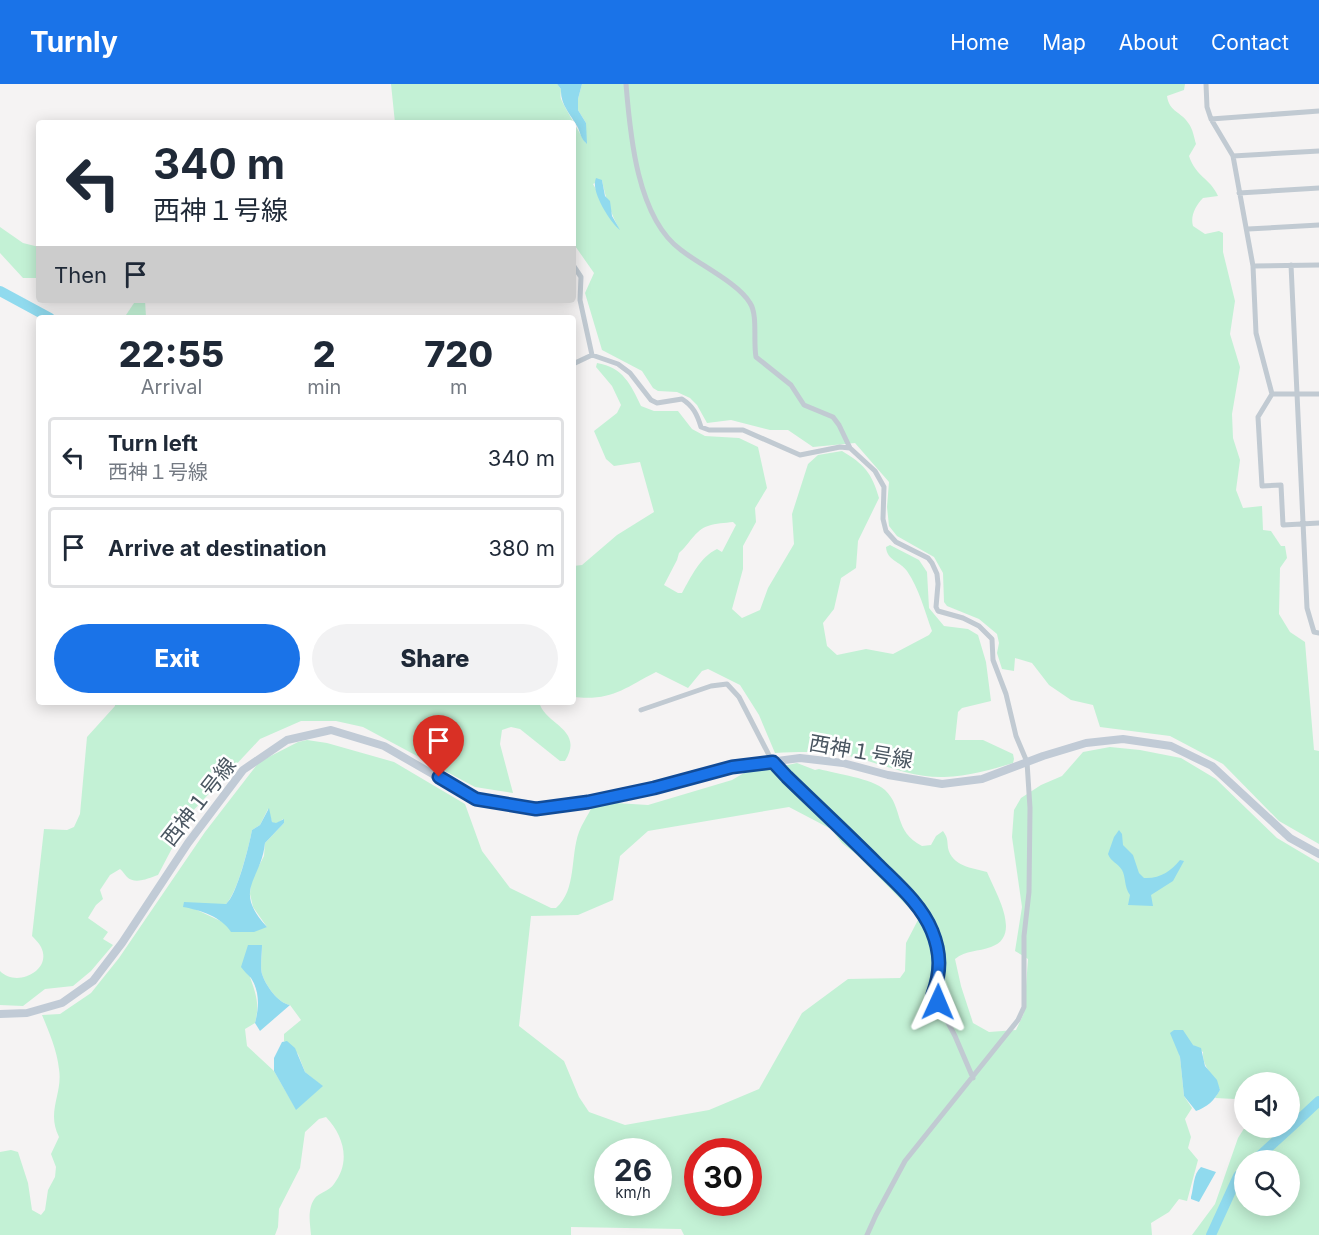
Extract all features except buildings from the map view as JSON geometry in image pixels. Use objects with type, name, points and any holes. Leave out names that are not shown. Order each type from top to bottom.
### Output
[{"type":"street","points":[[626,84],[641,183],[658,224],[677,248],[722,277],[751,304],[754,313],[756,357],[791,385],[804,405],[833,417],[839,424],[850,448],[861,456],[883,484],[883,519],[886,531],[892,539],[928,558],[932,563],[937,574],[936,607],[938,611],[963,618],[979,626],[992,639],[993,660],[1006,694],[1016,736],[1027,762],[1030,808],[1028,910],[1024,936],[1024,1007],[1018,1020],[905,1161],[867,1235]]},
{"type":"street","points":[[1206,84],[1207,107],[1211,119],[1233,156],[1253,266],[1256,333],[1272,394],[1258,417],[1262,486],[1281,485],[1283,525],[1319,523]]},
{"type":"street","points":[[1211,119],[1319,111]]},
{"type":"street","points":[[1233,156],[1319,151]]},
{"type":"street","points":[[1239,193],[1319,188]]},
{"type":"street","points":[[1248,230],[1319,225]]},
{"type":"street","points":[[1291,265],[1307,608],[1314,632],[1319,633]]},
{"type":"street","points":[[1253,266],[1319,265]]},
{"type":"street","points":[[576,270],[581,277],[580,300],[592,355]]},
{"type":"street","points":[[576,363],[592,355],[618,364],[630,373],[651,400],[657,403],[682,399],[690,404],[701,427],[710,430],[743,430],[801,455],[840,447],[850,448]]},
{"type":"street","points":[[1272,394],[1319,394]]},
{"type":"street","points":[[641,710],[727,684],[740,697],[773,762],[898,884],[924,915],[932,931],[940,963],[933,994],[955,1036],[973,1078]]},
{"type":"street","name":"西神１号線","points":[[0,1014],[27,1014],[62,1003],[93,981],[122,943],[188,843],[243,770],[287,740],[331,730],[384,746],[476,799],[536,809],[588,802],[654,788],[732,767],[800,758],[843,763],[888,775],[942,784],[982,779],[1086,743],[1123,739],[1172,746],[1212,766],[1290,838],[1319,854]]},
{"type":"green space","points":[[391,84],[557,84],[561,89],[563,102],[573,120],[395,120]]},
{"type":"green space","points":[[582,84],[1185,84],[1184,90],[1167,96],[1168,101],[1190,126],[1196,144],[1189,156],[1195,169],[1211,185],[1218,196],[1203,198],[1200,201],[1192,222],[1193,226],[1205,234],[1219,231],[1223,233],[1223,252],[1235,301],[1230,334],[1240,367],[1232,414],[1233,438],[1240,460],[1236,490],[1243,508],[1262,506],[1263,530],[1271,531],[1281,546],[1285,546],[1287,558],[1280,568],[1279,614],[1290,632],[1305,642],[1314,750],[1319,751],[1319,844],[1279,821],[1223,764],[1170,736],[1100,727],[1093,705],[1071,700],[1049,685],[1032,663],[1015,658],[1014,671],[1002,669],[997,653],[999,643],[997,634],[979,619],[947,606],[944,602],[943,573],[934,557],[897,536],[889,526],[887,507],[889,482],[855,443],[813,447],[788,430],[770,430],[731,420],[707,423],[697,405],[690,398],[677,392],[658,391],[653,388],[642,371],[602,350],[585,293],[594,273],[576,247],[576,125],[586,143],[586,123],[578,110]],"holes":[[[602,180],[619,229],[593,184]]]},
{"type":"green space","points":[[0,227],[23,243],[36,246],[36,278],[23,278],[0,253]]},
{"type":"green space","points":[[134,303],[145,303],[146,315],[126,315]]},
{"type":"green space","points":[[597,363],[620,373],[630,384],[641,406],[654,411],[678,411],[692,429],[705,436],[739,438],[758,447],[767,488],[755,508],[756,522],[743,546],[743,569],[732,609],[742,618],[760,610],[768,588],[794,544],[792,514],[808,464],[818,455],[842,451],[862,465],[870,476],[879,498],[858,541],[856,568],[841,578],[834,609],[823,623],[827,646],[837,655],[866,649],[893,654],[929,635],[932,631],[915,585],[904,568],[891,558],[886,547],[890,545],[919,560],[927,572],[929,608],[944,626],[968,629],[978,635],[986,662],[991,701],[962,708],[958,712],[955,740],[983,740],[1013,754],[1013,763],[971,774],[931,777],[845,755],[819,752],[775,753],[759,715],[740,685],[708,669],[702,671],[688,688],[656,672],[608,695],[576,697],[576,566],[582,565],[617,535],[654,512],[640,462],[614,466],[606,459],[594,431],[617,413],[621,405],[612,386],[596,367]],"holes":[[[733,522],[736,525],[722,552],[717,549],[706,557],[696,568],[682,593],[664,585],[679,553],[700,530],[708,526]]]},
{"type":"green space","points":[[540,705],[548,716],[567,734],[570,750],[565,761],[560,761],[520,729],[511,727],[502,730],[500,744],[513,793],[475,787],[363,727],[336,721],[301,721],[260,739],[190,814],[158,875],[134,880],[127,877],[120,869],[110,875],[100,890],[103,899],[88,918],[108,932],[103,939],[113,945],[91,971],[73,986],[45,989],[23,1006],[0,1005],[0,971],[7,976],[23,977],[38,970],[42,963],[41,947],[32,936],[44,829],[67,830],[74,827],[80,814],[87,737],[115,706]]},
{"type":"green space","points":[[307,740],[327,743],[394,762],[465,804],[482,851],[510,888],[551,908],[556,908],[563,901],[567,892],[576,841],[592,807],[616,803],[648,805],[732,780],[756,766],[783,766],[797,763],[815,770],[819,769],[871,782],[885,790],[891,797],[903,826],[913,840],[922,846],[931,845],[936,836],[943,831],[947,837],[950,854],[954,859],[963,865],[987,872],[1004,913],[1005,933],[1000,941],[991,947],[955,959],[973,1023],[989,1032],[1016,1030],[1024,1013],[1028,959],[1015,951],[1022,907],[1012,837],[1014,810],[1021,798],[1041,785],[1062,776],[1083,752],[1110,747],[1181,758],[1216,779],[1277,838],[1319,863],[1319,1235],[1192,1235],[1215,1204],[1238,1138],[1300,1138],[1300,1072],[1234,1072],[1234,1099],[1215,1098],[1220,1090],[1218,1085],[1205,1063],[1203,1052],[1193,1045],[1177,1046],[1184,1096],[1192,1108],[1185,1119],[1191,1137],[1188,1148],[1198,1160],[1187,1201],[1179,1199],[1169,1212],[1151,1223],[1152,1235],[684,1235],[681,1229],[571,1227],[571,1235],[311,1235],[312,1202],[334,1184],[344,1158],[341,1141],[326,1117],[319,1119],[305,1132],[300,1168],[279,1209],[275,1235],[0,1235],[0,1152],[11,1150],[18,1152],[28,1183],[32,1210],[41,1215],[45,1210],[48,1190],[55,1177],[56,1167],[51,1154],[59,1137],[55,1128],[54,1111],[60,1078],[55,1048],[42,1015],[60,1014],[91,993],[119,958],[205,832],[259,762],[298,742]],"holes":[[[789,807],[831,829],[842,843],[856,854],[919,918],[906,943],[905,971],[900,978],[848,979],[802,1013],[759,1089],[709,1110],[625,1125],[589,1112],[579,1097],[564,1061],[519,1026],[531,916],[578,915],[613,900],[620,856],[648,831]],[[268,809],[272,822],[276,824],[283,819],[284,823],[265,843],[264,856],[251,881],[250,894],[253,907],[267,927],[227,924],[197,910],[226,904],[230,899],[242,869],[252,830],[260,825]],[[262,945],[261,971],[266,984],[277,997],[290,1005],[301,1020],[284,1034],[284,1041],[298,1054],[305,1072],[322,1086],[296,1109],[274,1071],[247,1046],[245,1029],[255,1023],[257,1011],[257,1000],[250,977]]]},
{"type":"water","points":[[557,84],[582,84],[578,110],[586,123],[587,144],[583,140],[576,120],[573,120],[566,109],[561,89]]},
{"type":"water","points":[[596,178],[602,180],[605,196],[610,201],[612,216],[620,230],[606,213],[598,198]]},
{"type":"water","points":[[269,808],[272,822],[276,823],[284,819],[284,823],[265,843],[250,894],[251,903],[267,927],[254,932],[231,932],[216,918],[183,907],[184,902],[226,904],[238,881],[252,830],[260,825]]},
{"type":"water","points":[[1119,830],[1122,834],[1123,845],[1133,855],[1139,873],[1144,878],[1160,876],[1173,868],[1180,860],[1184,861],[1173,881],[1151,895],[1153,906],[1128,905],[1130,895],[1123,873],[1108,854]]},
{"type":"water","points":[[248,945],[262,945],[261,967],[264,979],[269,989],[277,997],[290,1005],[260,1031],[255,1023],[258,1006],[256,989],[251,978],[241,967]]},
{"type":"water","points":[[1174,1030],[1183,1030],[1193,1045],[1201,1048],[1205,1066],[1217,1080],[1220,1090],[1210,1103],[1196,1111],[1184,1096],[1180,1057],[1170,1033]]},
{"type":"water","points":[[287,1041],[295,1048],[305,1072],[323,1086],[296,1110],[274,1071],[274,1058],[282,1042]]},
{"type":"water","points":[[1201,1167],[1216,1172],[1199,1202],[1191,1197],[1195,1177]]},
{"type":"waterway","points":[[0,291],[44,315]]},
{"type":"waterway","points":[[1300,1119],[1319,1101]]},
{"type":"waterway","points":[[1266,1150],[1279,1138]]},
{"type":"waterway","points":[[1211,1235],[1234,1185]]},
{"type":"route","points":[[439,777],[476,799],[536,809],[588,802],[654,788],[732,767],[773,762],[898,884],[924,915],[932,931],[940,963],[933,994],[938,1002]]}]
